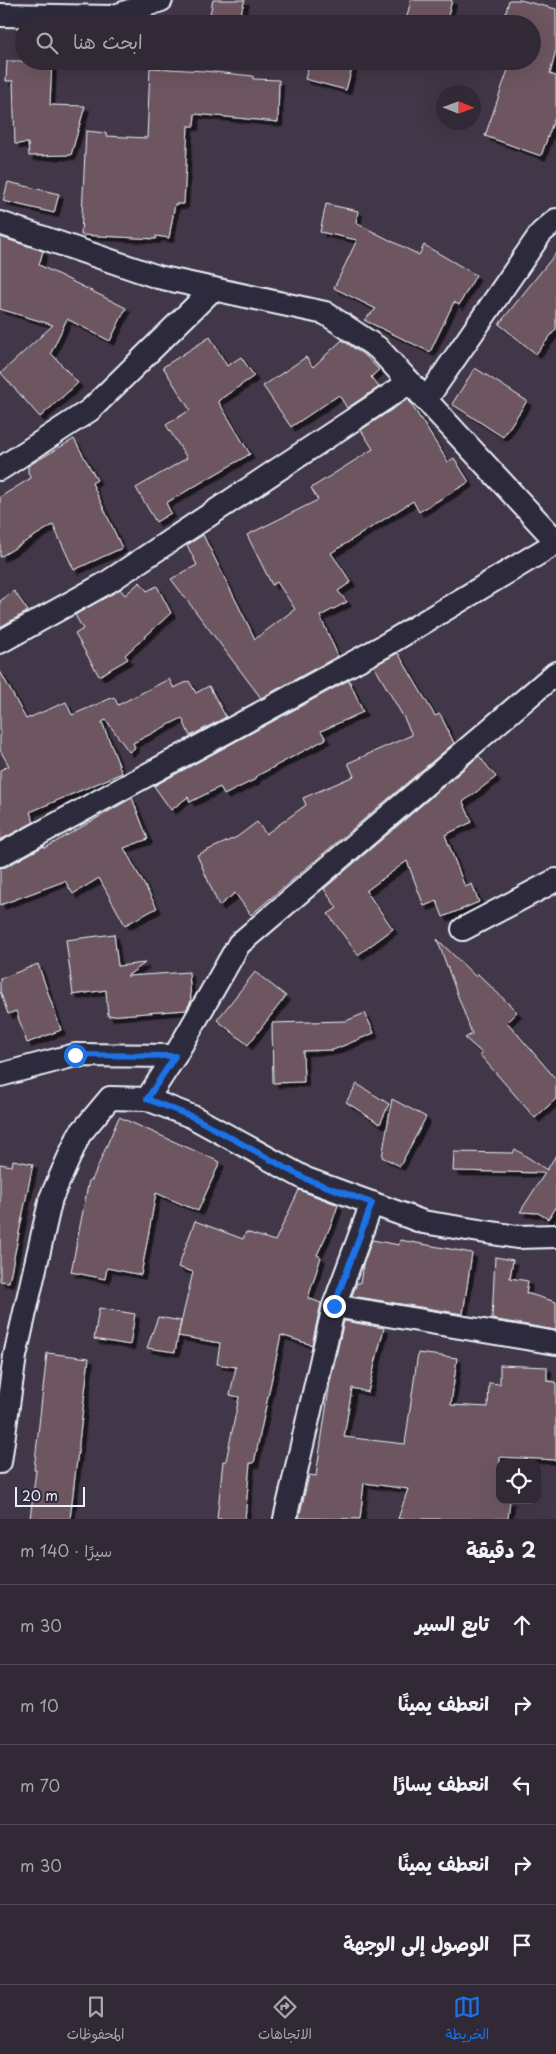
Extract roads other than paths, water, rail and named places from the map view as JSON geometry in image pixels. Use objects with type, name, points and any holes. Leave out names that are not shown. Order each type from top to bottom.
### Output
[{"type":"street","points":[[120,15],[161,0]]},
{"type":"street","points":[[0,15],[15,15]]},
{"type":"street","points":[[426,400],[541,233],[556,220]]},
{"type":"street","points":[[0,223],[158,276],[325,313],[378,348],[556,542],[384,646],[0,855]]},
{"type":"street","points":[[0,469],[90,410],[213,289]]},
{"type":"street","points":[[0,642],[108,582],[410,382]]},
{"type":"street","points":[[147,1099],[175,1056],[239,944],[556,674]]},
{"type":"street","points":[[463,930],[556,880]]},
{"type":"street","points":[[0,1075],[75,1055],[175,1056]]},
{"type":"street","points":[[0,1462],[15,1356],[51,1198],[79,1135],[110,1098],[147,1099],[193,1117],[306,1179],[423,1222],[517,1237],[556,1236]]},
{"type":"street","points":[[285,1519],[334,1306],[372,1203]]},
{"type":"street","points":[[334,1306],[556,1343]]}]
